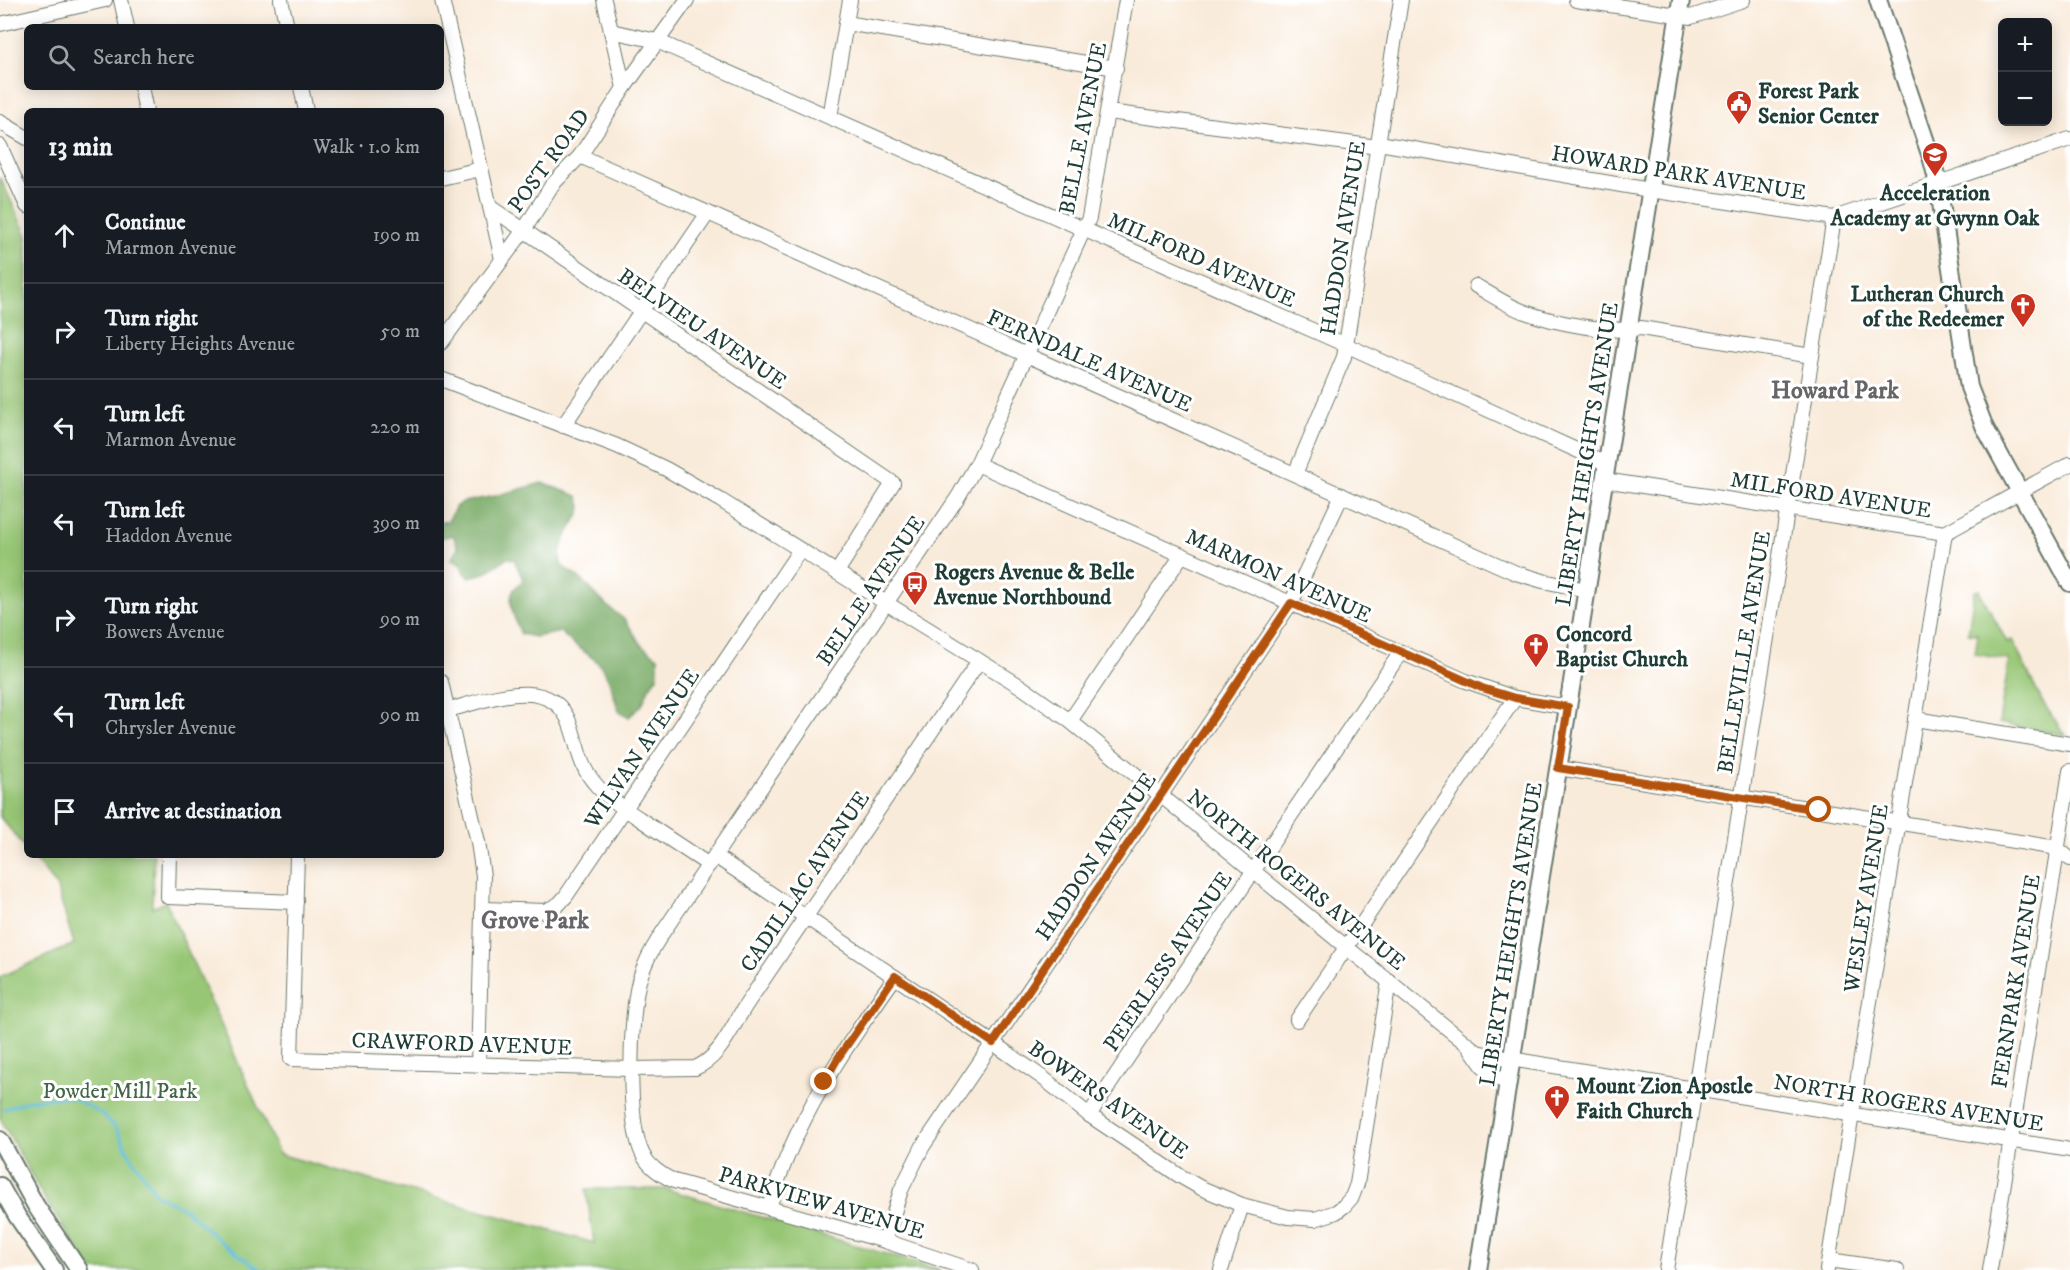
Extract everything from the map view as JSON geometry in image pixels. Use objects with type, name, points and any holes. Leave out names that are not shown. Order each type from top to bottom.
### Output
[{"type":"main road","points":[[1878,0],[1938,183],[1970,387],[1985,428],[2070,583]]},
{"type":"main road","name":"LIBERTY HEIGHTS AVENUE","points":[[1478,1270],[1680,8]]},
{"type":"main road","points":[[0,1140],[40,1213],[79,1270]]},
{"type":"main road","points":[[0,1186],[17,1216],[54,1270]]},
{"type":"street","points":[[0,24],[105,0]]},
{"type":"street","points":[[121,0],[126,24]]},
{"type":"street","points":[[280,0],[286,24]]},
{"type":"street","points":[[442,0],[502,259]]},
{"type":"street","points":[[604,0],[624,88]]},
{"type":"street","name":"POST ROAD","points":[[444,339],[524,230],[552,185],[580,156],[624,88],[687,0]]},
{"type":"street","points":[[830,117],[850,0]]},
{"type":"street","name":"BELLE AVENUE","points":[[660,1174],[650,1165],[638,1143],[635,1129],[632,1069],[635,1003],[644,967],[661,935],[958,497],[977,464],[1092,208],[1126,0]]},
{"type":"street","name":"HADDON AVENUE","points":[[1295,474],[1344,357],[1401,0]]},
{"type":"street","points":[[1576,0],[1680,8],[1695,16],[1743,0]]},
{"type":"street","points":[[846,23],[1116,68]]},
{"type":"street","name":"MILFORD AVENUE","points":[[611,31],[657,41],[1346,345],[1606,472],[1788,509],[1946,533],[2070,464]]},
{"type":"street","points":[[142,90],[145,108]]},
{"type":"street","points":[[302,90],[305,108]]},
{"type":"street","name":"HOWARD PARK AVENUE","points":[[1108,112],[1378,145],[1834,218],[2070,139]]},
{"type":"street","points":[[0,122],[24,136]]},
{"type":"street","points":[[0,146],[24,199]]},
{"type":"street","name":"FERNDALE AVENUE","points":[[580,156],[1516,573],[1587,590]]},
{"type":"street","points":[[444,177],[481,169]]},
{"type":"street","name":"BELVIEU AVENUE","points":[[490,207],[892,483],[837,572]]},
{"type":"street","points":[[563,426],[708,213]]},
{"type":"street","name":"BELLEVILLE AVENUE","points":[[1666,1270],[1834,218]]},
{"type":"street","points":[[1476,286],[1512,306],[1537,316],[1615,331],[1641,328],[1812,356]]},
{"type":"street","name":"NORTH ROGERS AVENUE","points":[[444,380],[617,447],[666,469],[979,661],[1070,721],[1470,1047],[1488,1055],[2070,1150]]},
{"type":"street","name":"MARMON AVENUE","points":[[977,464],[1482,688],[1515,698],[1568,707]]},
{"type":"street","name":"HADDON AVENUE","points":[[885,1241],[901,1190],[915,1162],[1291,603],[1341,495]]},
{"type":"street","name":"WESLEY AVENUE","points":[[1828,1265],[1946,533]]},
{"type":"street","name":"WILVAN AVENUE","points":[[483,909],[538,912],[559,904],[800,550]]},
{"type":"street","points":[[1070,721],[1182,555]]},
{"type":"street","name":"PEERLESS AVENUE","points":[[1089,1115],[1401,652]]},
{"type":"street","name":"CADILLAC AVENUE","points":[[632,1069],[695,1068],[718,1052],[738,1017],[979,661]]},
{"type":"street","name":"BOWERS AVENUE","points":[[448,710],[519,693],[544,696],[566,715],[581,762],[607,796],[805,917],[895,976],[1043,1078],[1089,1115],[1180,1176],[1222,1198],[1242,1205],[1288,1218],[1315,1220],[1336,1212],[1352,1197],[1357,1184],[1389,981]]},
{"type":"street","points":[[444,694],[481,859],[483,909],[478,1065]]},
{"type":"street","points":[[1297,1020],[1515,698]]},
{"type":"street","points":[[1915,719],[2070,744]]},
{"type":"street","points":[[1558,768],[2058,848],[2070,859]]},
{"type":"street","name":"FERNPARK AVENUE","points":[[1990,1270],[2070,771]]},
{"type":"street","points":[[169,858],[168,897],[296,903],[297,858]]},
{"type":"street","name":"CRAWFORD AVENUE","points":[[296,903],[291,1059],[632,1069]]},
{"type":"street","points":[[769,1208],[788,1150],[824,1082],[895,976]]},
{"type":"street","points":[[1470,1047],[1483,1066],[1508,1085]]},
{"type":"street","name":"PARKVIEW AVENUE","points":[[660,1174],[674,1181],[885,1241],[972,1270]]},
{"type":"street","points":[[1221,1270],[1242,1205]]},
{"type":"street","points":[[1828,1265],[1897,1270]]},
{"type":"green space","points":[[0,177],[24,229],[24,846],[0,817]]},
{"type":"green space","points":[[542,483],[578,496],[581,506],[580,513],[565,538],[560,553],[561,565],[583,581],[606,605],[625,620],[642,646],[658,657],[658,675],[649,688],[642,705],[629,717],[619,711],[602,668],[561,632],[535,637],[521,634],[515,619],[511,596],[523,580],[514,559],[507,558],[485,573],[469,577],[464,573],[460,563],[451,560],[458,548],[453,535],[444,537],[444,522],[448,521],[456,506],[463,502]]},
{"type":"green space","points":[[1979,590],[2007,642],[2012,640],[2043,703],[2065,735],[1999,723],[2009,660],[1975,654],[1978,634],[1968,633],[1974,592]]},
{"type":"green space","name":"Powder Mill Park","points":[[34,858],[154,858],[152,908],[166,902],[279,1154],[594,1243],[586,1189],[666,1189],[940,1270],[92,1270],[47,1203],[0,1119],[0,977],[74,944],[56,885]]},
{"type":"waterway","points":[[4,1109],[30,1100],[65,1097],[73,1098],[102,1114],[117,1129],[128,1152],[156,1194],[185,1209],[221,1242],[261,1270]]},
{"type":"place","name":"Forest Park Senior Center","points":[[1739,126]]},
{"type":"place","name":"Acceleration Academy at Gwynn Oak","points":[[1935,178]]},
{"type":"place","name":"Lutheran Church of the Redeemer","points":[[2023,329]]},
{"type":"place","name":"Rogers Avenue & Belle Avenue Northbound","points":[[915,607]]},
{"type":"place","name":"Concord Baptist Church","points":[[1536,669]]},
{"type":"place","name":"Mount Zion Apostle Faith Church","points":[[1557,1121]]},
{"type":"district","name":"Howard Park","points":[[1835,390]]},
{"type":"district","name":"Grove Park","points":[[535,920]]},
{"type":"route","points":[[824,1082],[895,976],[993,1043],[1291,603],[1482,688],[1515,698],[1568,707],[1558,768],[1819,810]]}]
